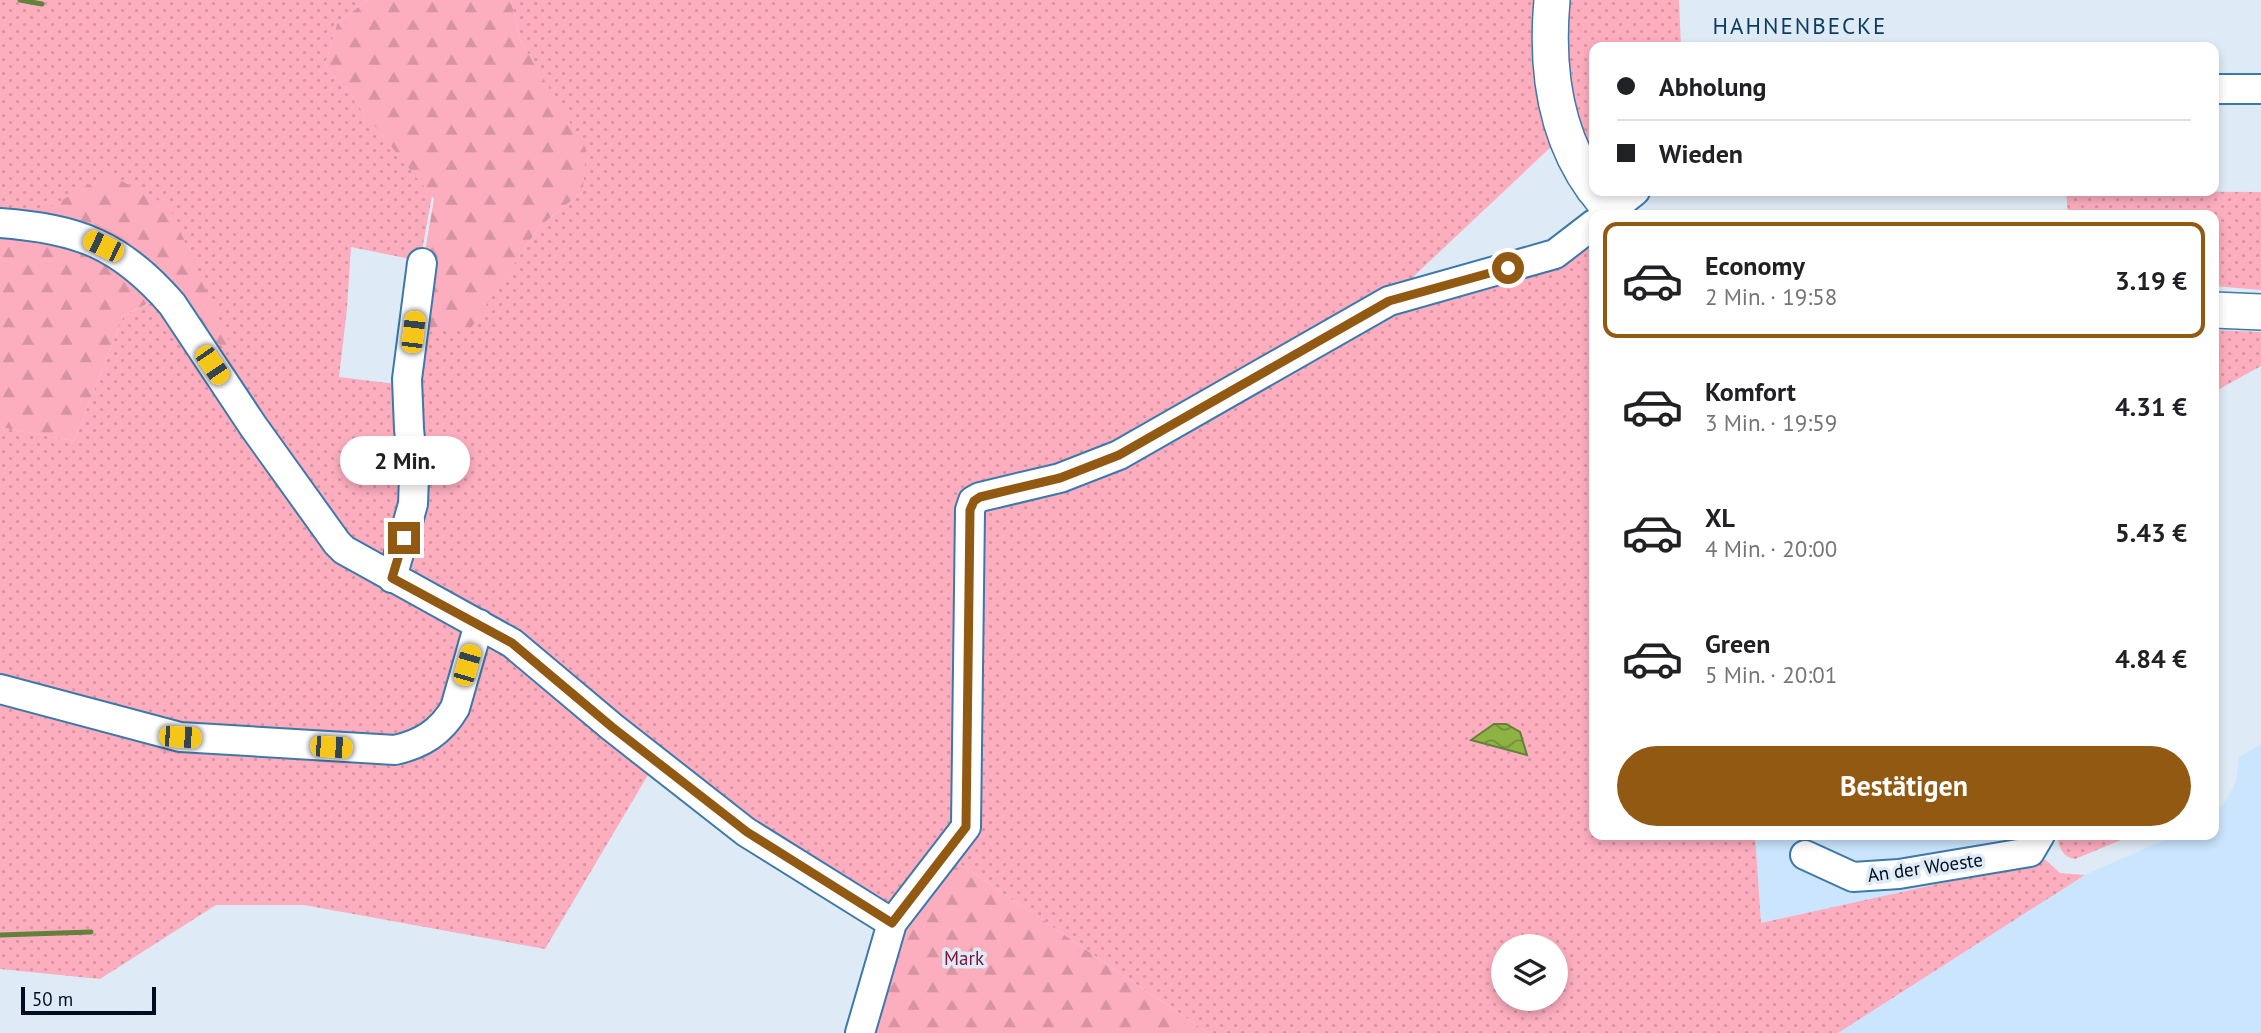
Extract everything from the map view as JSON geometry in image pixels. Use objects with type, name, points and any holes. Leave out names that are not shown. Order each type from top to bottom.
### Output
[{"type":"main road","points":[[1552,0],[1553,89],[1561,122],[1589,182]]},
{"type":"main road","points":[[2219,310],[2261,312]]},
{"type":"street","points":[[2219,89],[2261,89]]},
{"type":"street","points":[[860,1033],[892,923],[966,827],[967,600],[970,510],[974,501],[980,497],[1060,478],[1119,455],[1389,301],[1555,254],[1589,222]]},
{"type":"street","points":[[0,223],[37,226],[88,239],[117,253],[156,286],[172,304],[253,426],[337,543],[392,578],[512,643],[612,727],[747,832],[892,923]]},
{"type":"street","points":[[392,578],[413,503],[414,477],[407,379],[422,263]]},
{"type":"street","points":[[0,689],[180,737],[395,750],[424,740],[448,721],[455,708],[479,624]]},
{"type":"street","name":"An der Woeste","points":[[1805,855],[1853,877],[1899,874],[2030,852],[2037,840]]},
{"type":"shaded area","points":[[2261,744],[2261,1033],[1838,1033],[2085,875],[2165,840],[2219,840],[2219,809],[2236,782],[2239,757]]},
{"type":"shaded area","points":[[1755,840],[2039,840],[2046,860],[1761,923]]},
{"type":"green space","points":[[0,0],[367,0],[337,24],[325,65],[432,196],[420,261],[351,247],[339,377],[404,385],[404,504],[390,572],[345,547],[182,322],[233,352],[20,224],[0,221]]},
{"type":"green space","points":[[367,0],[511,0],[520,40],[586,149],[583,191],[539,227],[471,328],[437,327],[418,340],[423,263],[434,199],[325,65],[337,24]]},
{"type":"green space","points":[[511,0],[1540,0],[1554,144],[1414,276],[1421,289],[1057,474],[978,486],[962,826],[891,920],[411,578],[417,516],[418,340],[437,327],[471,327],[539,227],[583,191],[585,149],[520,40]]},
{"type":"green space","points":[[1567,0],[1679,0],[1681,42],[1589,42],[1589,152],[1567,91]]},
{"type":"green space","points":[[108,174],[169,206],[234,353],[149,303],[124,315],[74,441],[0,427],[0,227],[11,229]]},
{"type":"green space","points":[[2219,192],[2261,192],[2261,290],[2219,286],[2219,210],[2068,210],[2066,196],[2219,196]]},
{"type":"green space","points":[[1589,232],[1589,840],[1755,840],[1761,923],[2046,860],[2060,873],[2085,875],[1838,1033],[1208,1033],[950,857],[975,506],[1062,483],[1391,307]]},
{"type":"green space","points":[[150,303],[167,314],[339,550],[474,628],[436,727],[395,748],[181,735],[0,687],[0,427],[74,441],[124,315]]},
{"type":"green space","points":[[2219,330],[2261,332],[2261,366],[2219,389]]},
{"type":"green space","points":[[478,632],[652,768],[545,949],[304,905],[216,905],[100,979],[0,969],[0,692],[181,739],[421,747]]},
{"type":"green space","points":[[2058,840],[2121,840],[2075,859],[2070,858]]},
{"type":"green space","name":"Mark","points":[[950,857],[1208,1033],[863,1033],[894,924]]},
{"type":"water","points":[[1494,724],[1506,724],[1520,732],[1527,755],[1471,740]]},
{"type":"waterway","points":[[20,0],[42,4]]},
{"type":"waterway","points":[[0,935],[91,932]]},
{"type":"district","name":"HAHNENBECKE","points":[[1800,26]]},
{"type":"route","points":[[404,538],[392,578],[512,643],[612,727],[747,832],[892,923],[966,827],[967,600],[970,510],[974,501],[980,497],[1060,478],[1119,455],[1389,301],[1508,268]]}]
